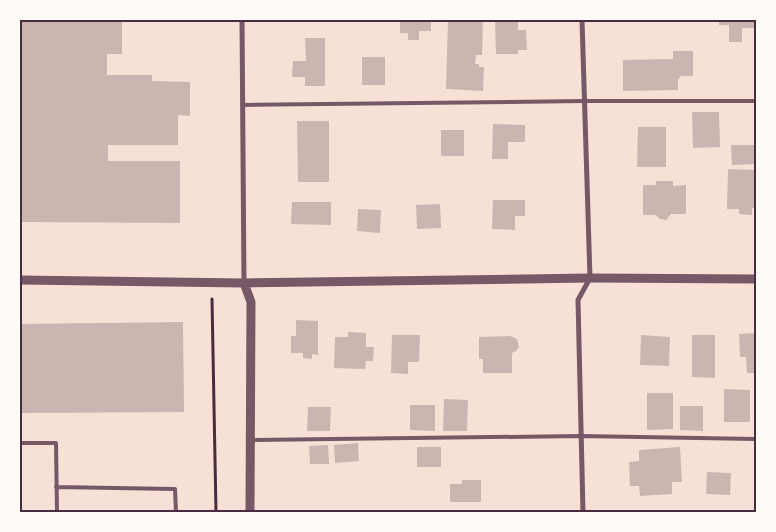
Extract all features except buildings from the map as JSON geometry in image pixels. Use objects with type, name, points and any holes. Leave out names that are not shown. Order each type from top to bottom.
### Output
[{"type":"street","points":[[242,20],[244,283],[251,302],[250,512]]},
{"type":"street","points":[[582,20],[590,278],[578,300],[583,512]]},
{"type":"street","points":[[20,280],[244,283],[590,278],[756,279]]},
{"type":"lane","points":[[243,105],[585,101],[756,102]]},
{"type":"lane","points":[[250,440],[581,436],[756,439]]},
{"type":"lane","points":[[20,443],[56,443],[57,512]]},
{"type":"lane","points":[[56,487],[175,489],[176,512]]},
{"type":"path","points":[[212,299],[216,512]]}]
